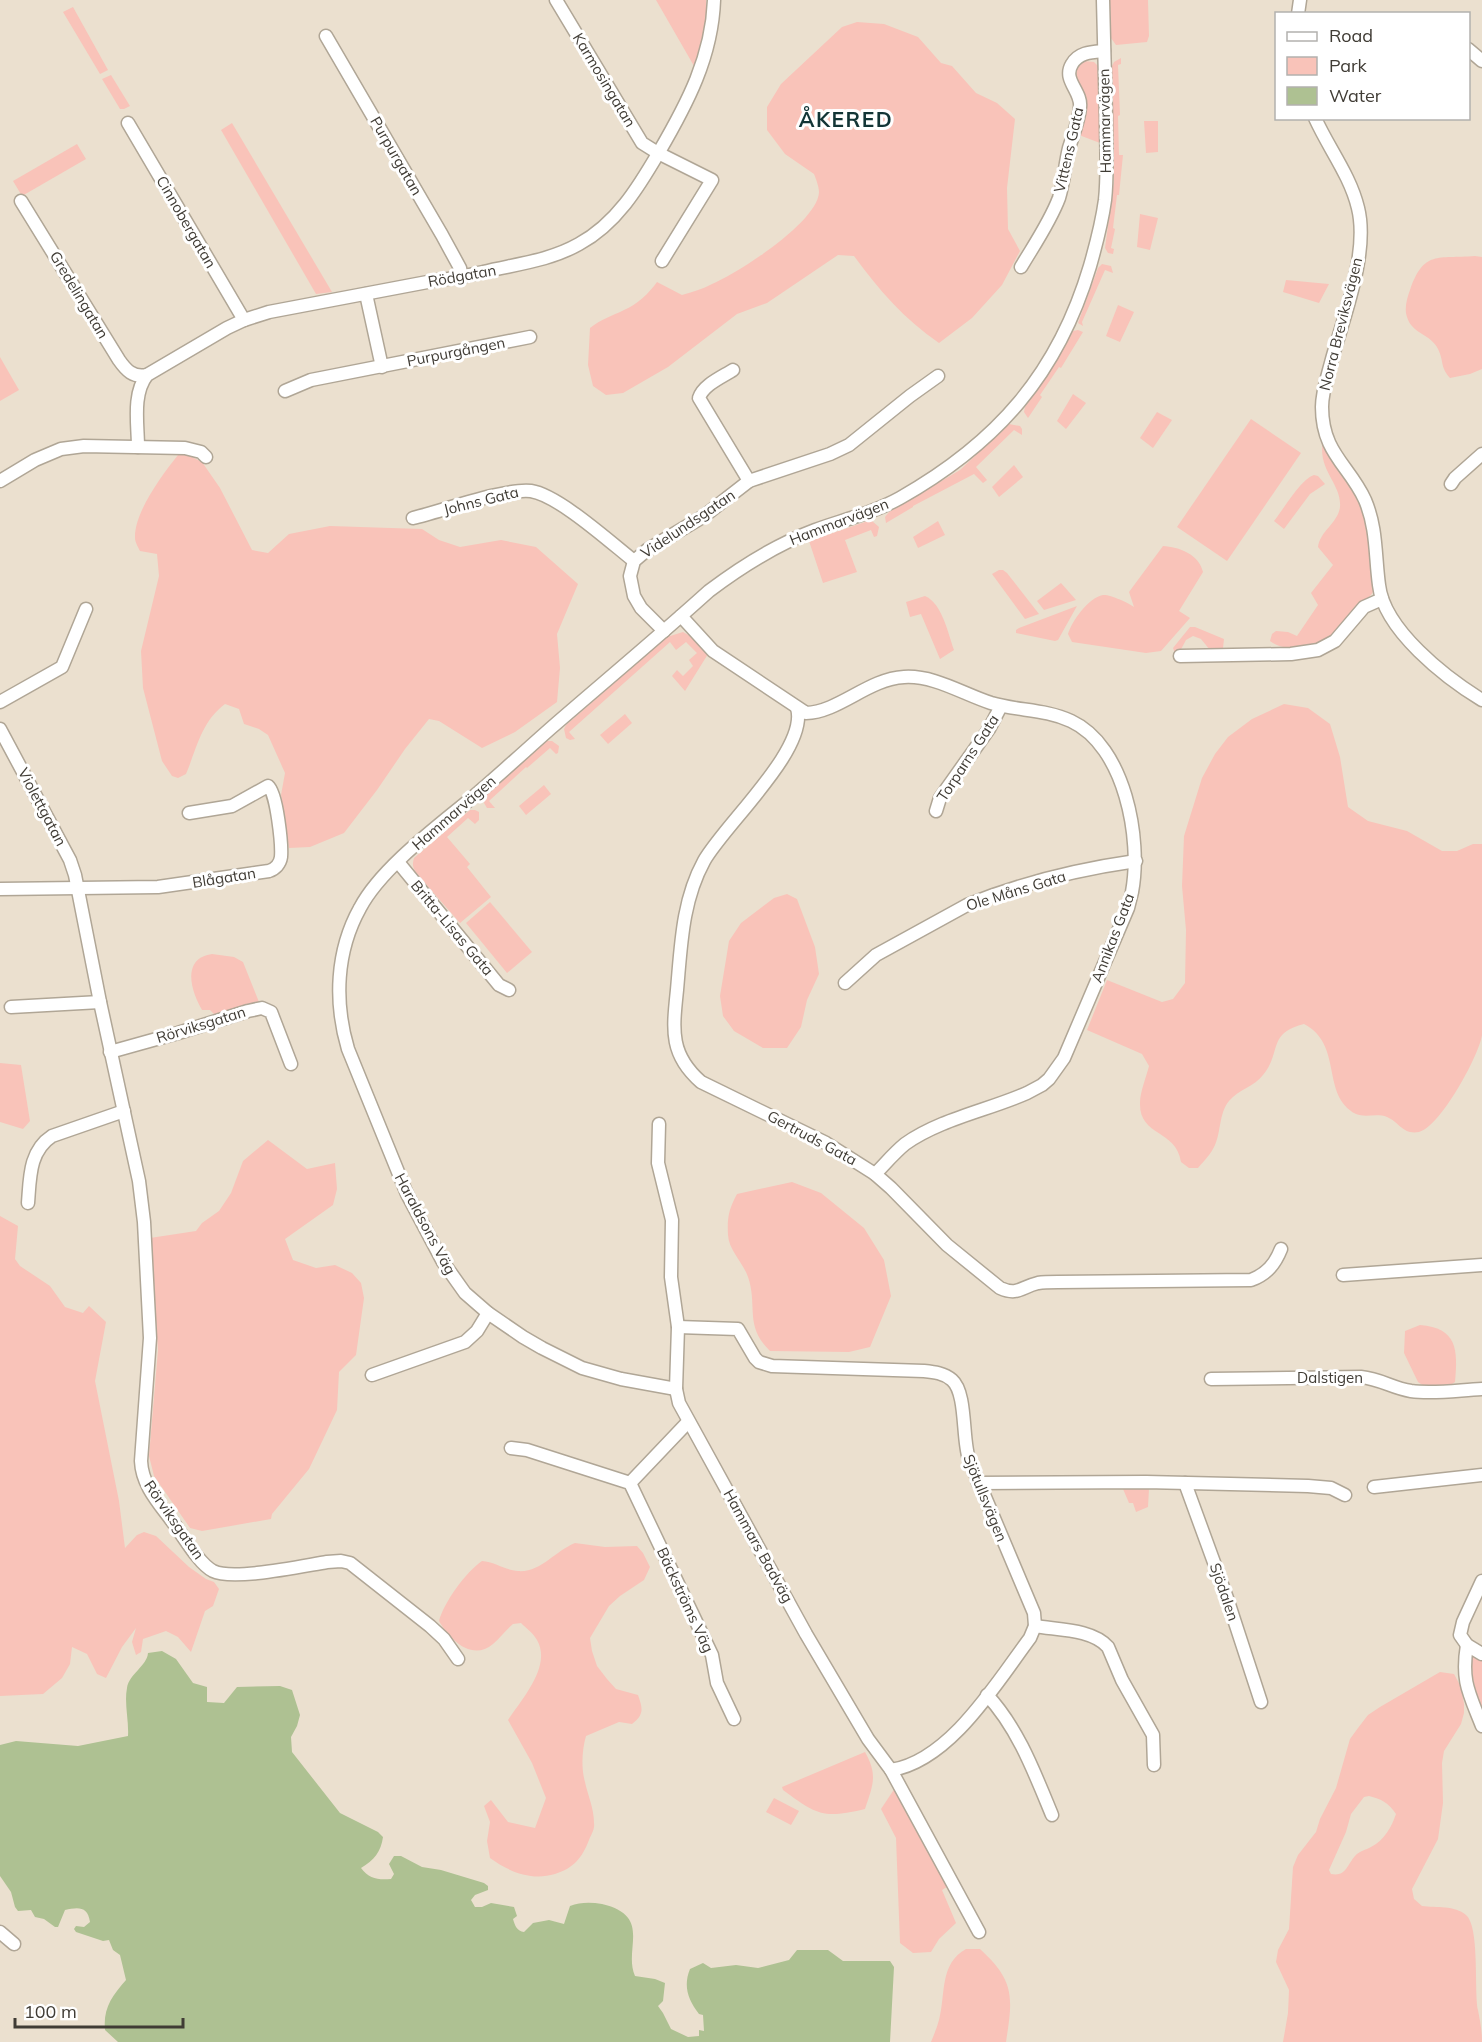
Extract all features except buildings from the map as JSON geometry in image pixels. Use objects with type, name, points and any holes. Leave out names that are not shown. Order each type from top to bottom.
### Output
[{"type":"street","name":"Karmosingatan","points":[[556,0],[642,143],[712,180],[662,261]]},
{"type":"street","name":"Rödgatan","points":[[147,375],[227,328],[269,312],[438,280],[462,278],[533,262],[579,245],[609,222],[628,200],[642,182],[674,126],[698,78],[710,39],[714,0]]},
{"type":"street","name":"Hammarvägen","points":[[351,928],[359,908],[370,891],[398,862],[709,591],[755,558],[792,540],[898,500],[951,467],[1013,411],[1034,385],[1070,324],[1086,281],[1100,230],[1107,176],[1103,0]]},
{"type":"street","name":"Purpurgatan","points":[[326,36],[442,235],[460,268],[462,278]]},
{"type":"street","name":"Vittens Gata","points":[[1021,267],[1059,196],[1080,109],[1079,96],[1070,81],[1071,65],[1077,57],[1087,52],[1104,51]]},
{"type":"street","points":[[1470,51],[1482,61]]},
{"type":"street","name":"Norra Breviksvägen","points":[[1316,120],[1354,193],[1361,233],[1358,260],[1323,396],[1323,419],[1333,452],[1359,490],[1372,520],[1382,599],[1392,618],[1428,660],[1455,683],[1482,700]]},
{"type":"street","name":"Cinnobergatan","points":[[128,123],[244,320]]},
{"type":"street","name":"Gredelingatan","points":[[21,201],[119,360],[129,372],[137,376],[147,375]]},
{"type":"street","points":[[366,294],[381,367]]},
{"type":"street","name":"Purpurgången","points":[[285,390],[311,380],[530,337]]},
{"type":"street","name":"Videlundsgatan","points":[[733,370],[706,388],[700,393],[699,398],[749,481]]},
{"type":"street","points":[[138,447],[139,386],[147,375]]},
{"type":"street","name":"Videlundsgatan","points":[[664,631],[641,608],[634,596],[630,576],[634,561],[647,550],[704,516],[749,481],[830,454],[849,445],[938,376]]},
{"type":"street","points":[[0,482],[35,460],[62,449],[84,446],[195,449],[206,457]]},
{"type":"street","points":[[1451,484],[1482,454]]},
{"type":"street","name":"Johns Gata","points":[[413,518],[506,493],[532,491],[552,498],[634,561]]},
{"type":"street","points":[[1180,656],[1291,654],[1318,650],[1335,641],[1364,607],[1382,599]]},
{"type":"street","points":[[0,702],[62,668],[86,609]]},
{"type":"street","points":[[681,616],[713,651],[797,708]]},
{"type":"street","name":"Annikas Gata","points":[[797,708],[806,713],[822,711],[876,684],[902,677],[931,680],[1001,706],[1060,716],[1077,724],[1097,740],[1108,756],[1118,777],[1131,823],[1136,861],[1128,908],[1072,1040],[1056,1071],[1042,1085],[1021,1096],[915,1138],[892,1155],[875,1174]]},
{"type":"street","name":"Torparns Gata","points":[[936,811],[940,798],[989,729],[1001,706]]},
{"type":"street","name":"Gertruds Gata","points":[[797,708],[799,722],[786,753],[710,851],[690,890],[684,922],[674,1024],[675,1043],[684,1063],[701,1082],[826,1143],[875,1174],[947,1245],[1000,1288],[1008,1291],[1021,1291],[1037,1283],[1058,1282],[1251,1280],[1260,1277],[1271,1268],[1281,1249]]},
{"type":"street","name":"Violettgatan","points":[[0,729],[70,860],[78,888]]},
{"type":"street","name":"Blågatan","points":[[0,889],[158,887],[269,871],[279,863],[281,851],[275,800],[268,786],[232,806],[189,813]]},
{"type":"street","name":"Ole Måns Gata","points":[[845,982],[876,955],[966,905],[1077,872],[1136,861]]},
{"type":"street","name":"Britta-Lisas Gata","points":[[398,862],[499,985],[509,990]]},
{"type":"street","name":"Rörviksgatan","points":[[78,888],[110,1052],[140,1181],[150,1345],[141,1461],[144,1480],[196,1554],[206,1566],[214,1571],[233,1575],[334,1562],[350,1563],[430,1626],[444,1639],[458,1659]]},
{"type":"street","name":"Haraldsons Väg","points":[[351,928],[341,960],[339,982],[341,1021],[348,1048],[393,1162],[435,1248],[459,1287],[488,1313],[542,1348],[582,1368],[621,1379],[676,1389]]},
{"type":"street","points":[[11,1007],[100,1002]]},
{"type":"street","name":"Rörviksgatan","points":[[110,1052],[262,1008],[271,1012],[291,1064]]},
{"type":"street","points":[[28,1203],[33,1163],[36,1152],[45,1140],[62,1132],[124,1112]]},
{"type":"street","name":"Hammars Badväg","points":[[659,1124],[658,1157],[672,1220],[671,1277],[678,1327],[676,1389],[679,1403],[806,1634],[868,1739],[891,1770],[979,1932]]},
{"type":"street","points":[[1343,1275],[1482,1265]]},
{"type":"street","points":[[372,1375],[465,1342],[477,1331],[488,1313]]},
{"type":"street","name":"Sjötullsvägen","points":[[678,1327],[738,1329],[755,1358],[759,1362],[772,1366],[924,1371],[938,1373],[954,1381],[959,1395],[965,1448],[1034,1613],[1035,1626]]},
{"type":"street","name":"Dalstigen","points":[[1211,1379],[1360,1377],[1379,1379],[1399,1388],[1413,1391],[1482,1389]]},
{"type":"street","points":[[511,1448],[527,1450],[630,1483],[688,1422]]},
{"type":"street","points":[[1374,1487],[1482,1475]]},
{"type":"street","name":"Bäckströms Väg","points":[[630,1483],[712,1655],[717,1683],[734,1719]]},
{"type":"street","points":[[978,1483],[1185,1483],[1308,1486],[1330,1488],[1345,1495]]},
{"type":"street","name":"Sjödalen","points":[[1185,1483],[1261,1702]]},
{"type":"street","points":[[1482,1581],[1461,1629],[1462,1639],[1467,1645],[1482,1654]]},
{"type":"street","points":[[891,1770],[902,1768],[934,1750],[964,1724],[1030,1638],[1035,1626],[1096,1636],[1108,1647],[1122,1680],[1153,1735],[1154,1766]]},
{"type":"street","points":[[1467,1645],[1464,1673],[1466,1685],[1482,1726]]},
{"type":"street","points":[[987,1695],[1011,1726],[1052,1815]]},
{"type":"street","points":[[0,1932],[14,1944]]},
{"type":"green space","points":[[656,0],[706,0],[705,33],[697,65],[694,66]]},
{"type":"green space","points":[[1109,0],[1148,0],[1149,36],[1147,42],[1116,45],[1111,38]]},
{"type":"green space","points":[[73,7],[108,70],[100,74],[63,12]]},
{"type":"green space","points":[[857,22],[884,24],[918,37],[941,63],[952,66],[976,93],[997,103],[1015,119],[1007,188],[1008,229],[1020,251],[1002,285],[972,318],[939,343],[914,324],[893,303],[854,256],[838,255],[767,303],[737,314],[668,367],[623,393],[606,395],[593,386],[588,365],[590,328],[634,305],[657,282],[682,295],[724,278],[775,245],[806,217],[815,204],[819,192],[814,174],[785,154],[767,130],[767,107],[781,84],[842,27]]},
{"type":"green space","points":[[1121,58],[1121,64],[1118,65],[1120,115],[1118,116],[1119,155],[1123,155],[1113,228],[1115,229],[1111,248],[1114,249],[1113,254],[1108,253],[1105,248],[1114,181],[1112,66]]},
{"type":"green space","points":[[1084,61],[1094,62],[1098,66],[1100,143],[1079,135],[1085,118],[1086,106],[1076,72]]},
{"type":"green space","points":[[111,75],[130,106],[124,109],[120,109],[102,79]]},
{"type":"green space","points":[[1144,121],[1158,121],[1158,152],[1146,153]]},
{"type":"green space","points":[[232,123],[332,292],[316,294],[221,130]]},
{"type":"green space","points":[[77,144],[86,159],[22,196],[13,181]]},
{"type":"green space","points":[[1140,214],[1158,218],[1150,250],[1137,247]]},
{"type":"green space","points":[[1482,257],[1482,369],[1450,378],[1435,344],[1409,323],[1406,314],[1407,300],[1415,277],[1427,262],[1441,258]]},
{"type":"green space","points":[[1102,264],[1111,266],[1113,273],[1105,270],[1082,322],[1083,326],[1078,323],[1098,268]]},
{"type":"green space","points":[[1286,280],[1329,284],[1319,303],[1283,292]]},
{"type":"green space","points":[[1118,305],[1134,312],[1120,342],[1106,336]]},
{"type":"green space","points":[[1073,331],[1083,332],[1061,368],[1059,367],[1040,395],[1042,397],[1028,418],[1024,412],[1025,407],[1055,364]]},
{"type":"green space","points":[[0,357],[19,390],[0,401]]},
{"type":"green space","points":[[1073,394],[1086,403],[1066,429],[1057,421]]},
{"type":"green space","points":[[1157,412],[1172,420],[1153,448],[1140,438]]},
{"type":"green space","points":[[1251,419],[1301,453],[1227,561],[1177,527]]},
{"type":"green space","points":[[1009,424],[1020,426],[1022,435],[1014,430],[976,467],[987,480],[983,483],[974,474],[886,523],[885,517],[889,512],[960,470]]},
{"type":"green space","points":[[1323,441],[1362,513],[1371,551],[1374,590],[1333,635],[1307,647],[1287,648],[1270,641],[1272,634],[1276,631],[1288,632],[1297,636],[1318,605],[1311,593],[1333,565],[1318,547],[1322,536],[1339,513],[1340,507],[1340,499],[1323,460]]},
{"type":"green space","points":[[178,455],[188,455],[202,462],[220,488],[252,550],[268,553],[289,534],[330,526],[422,529],[439,540],[460,547],[501,540],[536,547],[578,584],[557,634],[560,668],[557,702],[515,732],[482,748],[439,721],[429,719],[344,833],[310,847],[289,848],[281,795],[285,773],[268,735],[244,724],[239,709],[225,704],[217,711],[205,727],[186,774],[178,778],[172,776],[162,761],[143,688],[141,651],[159,576],[157,554],[140,551],[135,538],[144,505]]},
{"type":"green space","points":[[1014,465],[1023,477],[999,497],[992,487]]},
{"type":"green space","points":[[1314,475],[1325,484],[1310,494],[1284,529],[1274,521],[1298,488]]},
{"type":"green space","points":[[872,521],[879,527],[877,536],[874,537],[871,530],[845,540],[857,572],[823,583],[809,541]]},
{"type":"green space","points":[[938,521],[945,535],[918,548],[913,537]]},
{"type":"green space","points":[[1163,546],[1175,548],[1193,556],[1203,572],[1179,611],[1190,618],[1161,651],[1146,653],[1072,642],[1068,634],[1073,623],[1086,605],[1097,597],[1110,596],[1134,607],[1129,592]]},
{"type":"green space","points":[[999,570],[1007,573],[1039,614],[1025,619],[992,574]]},
{"type":"green space","points":[[1061,583],[1076,600],[1044,610],[1037,601]]},
{"type":"green space","points":[[925,596],[936,605],[940,612],[954,650],[940,659],[921,614],[910,617],[906,602]]},
{"type":"green space","points":[[1077,606],[1058,640],[1016,633],[1019,628]]},
{"type":"green space","points":[[1190,627],[1224,639],[1223,648],[1210,650],[1201,639],[1193,636],[1186,640],[1179,653],[1175,653],[1173,648]]},
{"type":"green space","points":[[683,632],[692,637],[708,654],[685,691],[672,676],[677,670],[683,676],[693,666],[689,660],[697,653],[686,642],[676,650],[670,642],[569,732],[575,739],[566,738],[564,729],[566,725],[667,637]]},
{"type":"green space","points":[[1284,704],[1308,708],[1330,724],[1340,757],[1348,807],[1368,821],[1407,831],[1442,851],[1457,851],[1473,844],[1482,844],[1482,1035],[1466,1074],[1447,1105],[1428,1127],[1419,1132],[1409,1132],[1387,1117],[1356,1114],[1345,1106],[1338,1095],[1324,1044],[1316,1033],[1304,1024],[1292,1028],[1280,1038],[1269,1067],[1263,1075],[1229,1101],[1222,1117],[1217,1140],[1209,1154],[1198,1168],[1189,1168],[1181,1162],[1178,1151],[1172,1144],[1151,1128],[1141,1114],[1141,1094],[1149,1066],[1142,1054],[1087,1030],[1107,980],[1162,1002],[1173,999],[1185,983],[1186,930],[1182,886],[1184,836],[1202,778],[1215,754],[1228,737],[1252,719]]},
{"type":"green space","points":[[625,714],[632,723],[608,744],[600,735]]},
{"type":"green space","points":[[547,741],[552,741],[559,746],[558,753],[556,754],[550,748],[489,801],[495,808],[487,808],[484,803],[485,796]]},
{"type":"green space","points":[[544,785],[551,794],[526,815],[519,806]]},
{"type":"green space","points":[[470,810],[479,812],[479,820],[475,824],[468,818],[447,837],[470,864],[467,867],[491,897],[460,923],[416,873],[413,862],[414,858]]},
{"type":"green space","points":[[787,894],[797,899],[815,947],[819,974],[807,1000],[801,1027],[787,1048],[763,1048],[734,1031],[723,1016],[720,996],[729,941],[741,923],[774,898]]},
{"type":"green space","points":[[490,902],[532,952],[507,973],[466,923]]},
{"type":"green space","points":[[212,954],[234,957],[243,962],[259,1002],[215,1015],[210,1010],[202,1010],[194,993],[191,980],[192,968],[197,961]]},
{"type":"green space","points":[[0,1063],[21,1065],[30,1121],[23,1129],[0,1122]]},
{"type":"green space","points":[[268,1140],[307,1169],[335,1163],[337,1189],[333,1205],[285,1239],[293,1260],[316,1268],[335,1265],[352,1273],[361,1283],[364,1298],[356,1355],[339,1372],[337,1410],[309,1469],[272,1514],[271,1519],[202,1531],[190,1528],[154,1476],[149,1456],[158,1350],[150,1238],[196,1231],[202,1223],[219,1211],[231,1193],[243,1161]]},
{"type":"green space","points":[[792,1182],[821,1193],[864,1228],[884,1260],[891,1296],[870,1347],[849,1352],[770,1351],[757,1333],[748,1277],[729,1241],[729,1213],[737,1194]]},
{"type":"green space","points":[[0,1216],[18,1226],[15,1259],[20,1266],[50,1286],[65,1307],[83,1313],[89,1306],[106,1322],[95,1381],[119,1501],[125,1548],[137,1535],[144,1532],[156,1536],[189,1567],[214,1582],[219,1589],[213,1606],[205,1611],[191,1652],[178,1637],[166,1631],[143,1639],[141,1652],[136,1655],[132,1642],[136,1628],[122,1647],[106,1678],[97,1674],[87,1654],[72,1647],[70,1664],[62,1678],[43,1694],[0,1696]]},
{"type":"green space","points":[[1420,1325],[1442,1331],[1452,1342],[1456,1360],[1455,1382],[1449,1386],[1424,1386],[1418,1382],[1404,1353],[1405,1331]]},
{"type":"green space","points":[[1123,1489],[1149,1489],[1148,1507],[1136,1512],[1133,1503],[1129,1503]]},
{"type":"green space","points":[[575,1543],[605,1547],[637,1546],[650,1567],[644,1580],[609,1606],[590,1638],[597,1666],[616,1689],[638,1695],[641,1711],[639,1718],[632,1724],[619,1722],[586,1736],[583,1771],[593,1812],[593,1832],[576,1862],[562,1872],[546,1876],[529,1876],[513,1871],[490,1858],[487,1841],[490,1822],[484,1806],[491,1800],[508,1822],[535,1828],[546,1798],[532,1763],[508,1720],[533,1682],[541,1661],[541,1650],[535,1637],[521,1623],[513,1624],[493,1644],[477,1651],[455,1641],[439,1621],[456,1588],[482,1561],[513,1570],[526,1571]]},
{"type":"green space","points":[[1472,1652],[1482,1658],[1482,1709],[1474,1681]]},
{"type":"green space","points":[[1440,1672],[1454,1674],[1461,1687],[1464,1713],[1461,1724],[1444,1751],[1442,1763],[1443,1803],[1438,1839],[1412,1889],[1414,1899],[1422,1906],[1462,1912],[1470,1922],[1475,1945],[1477,2001],[1482,2042],[1283,2042],[1289,1990],[1276,1962],[1278,1950],[1289,1929],[1293,1867],[1298,1855],[1316,1832],[1336,1788],[1350,1739],[1368,1715]],"holes":[[[1369,1796],[1388,1804],[1396,1814],[1390,1828],[1376,1844],[1357,1854],[1346,1870],[1340,1874],[1331,1874],[1329,1870],[1346,1832],[1351,1814],[1364,1797]]]},
{"type":"green space","points":[[865,1752],[872,1767],[873,1780],[865,1809],[839,1814],[821,1813],[804,1805],[783,1790],[782,1787]]},
{"type":"green space","points":[[895,1788],[950,1885],[942,1890],[956,1923],[939,1939],[931,1952],[913,1953],[900,1943],[896,1838],[881,1809]]},
{"type":"green space","points":[[774,1798],[799,1811],[791,1825],[766,1812]]},
{"type":"green space","points":[[966,1949],[980,1949],[1000,1971],[1005,1981],[1010,2001],[1006,2042],[931,2042],[939,2020],[947,1971],[957,1955]]},
{"type":"water","points":[[162,1651],[176,1659],[193,1683],[207,1687],[207,1702],[224,1703],[237,1687],[280,1686],[292,1690],[300,1715],[291,1737],[292,1752],[340,1813],[378,1832],[383,1837],[376,1855],[361,1868],[371,1877],[391,1879],[394,1874],[389,1864],[394,1856],[401,1856],[422,1867],[441,1870],[484,1883],[488,1886],[488,1890],[475,1895],[471,1900],[475,1907],[491,1903],[514,1907],[517,1916],[513,1919],[515,1924],[524,1932],[533,1923],[549,1920],[564,1924],[570,1906],[578,1904],[598,1903],[618,1909],[632,1925],[632,1966],[635,1976],[665,1983],[663,2001],[658,2006],[671,2029],[688,2037],[699,2036],[699,2030],[704,2031],[703,2015],[699,2014],[692,2003],[687,1987],[690,1969],[703,1963],[711,1968],[736,1965],[758,1968],[789,1960],[797,1950],[828,1950],[843,1961],[890,1961],[894,1967],[890,2042],[118,2042],[105,2030],[105,2015],[117,1991],[126,1980],[120,1955],[113,1950],[109,1940],[103,1941],[76,1932],[74,1929],[76,1926],[84,1927],[90,1922],[85,1910],[74,1908],[65,1910],[58,1927],[35,1917],[31,1910],[18,1911],[11,1892],[0,1876],[0,1745],[16,1741],[78,1746],[128,1736],[126,1700],[128,1683],[145,1662],[148,1653]]},
{"type":"district","name":"ÅKERED","points":[[846,120]]}]
